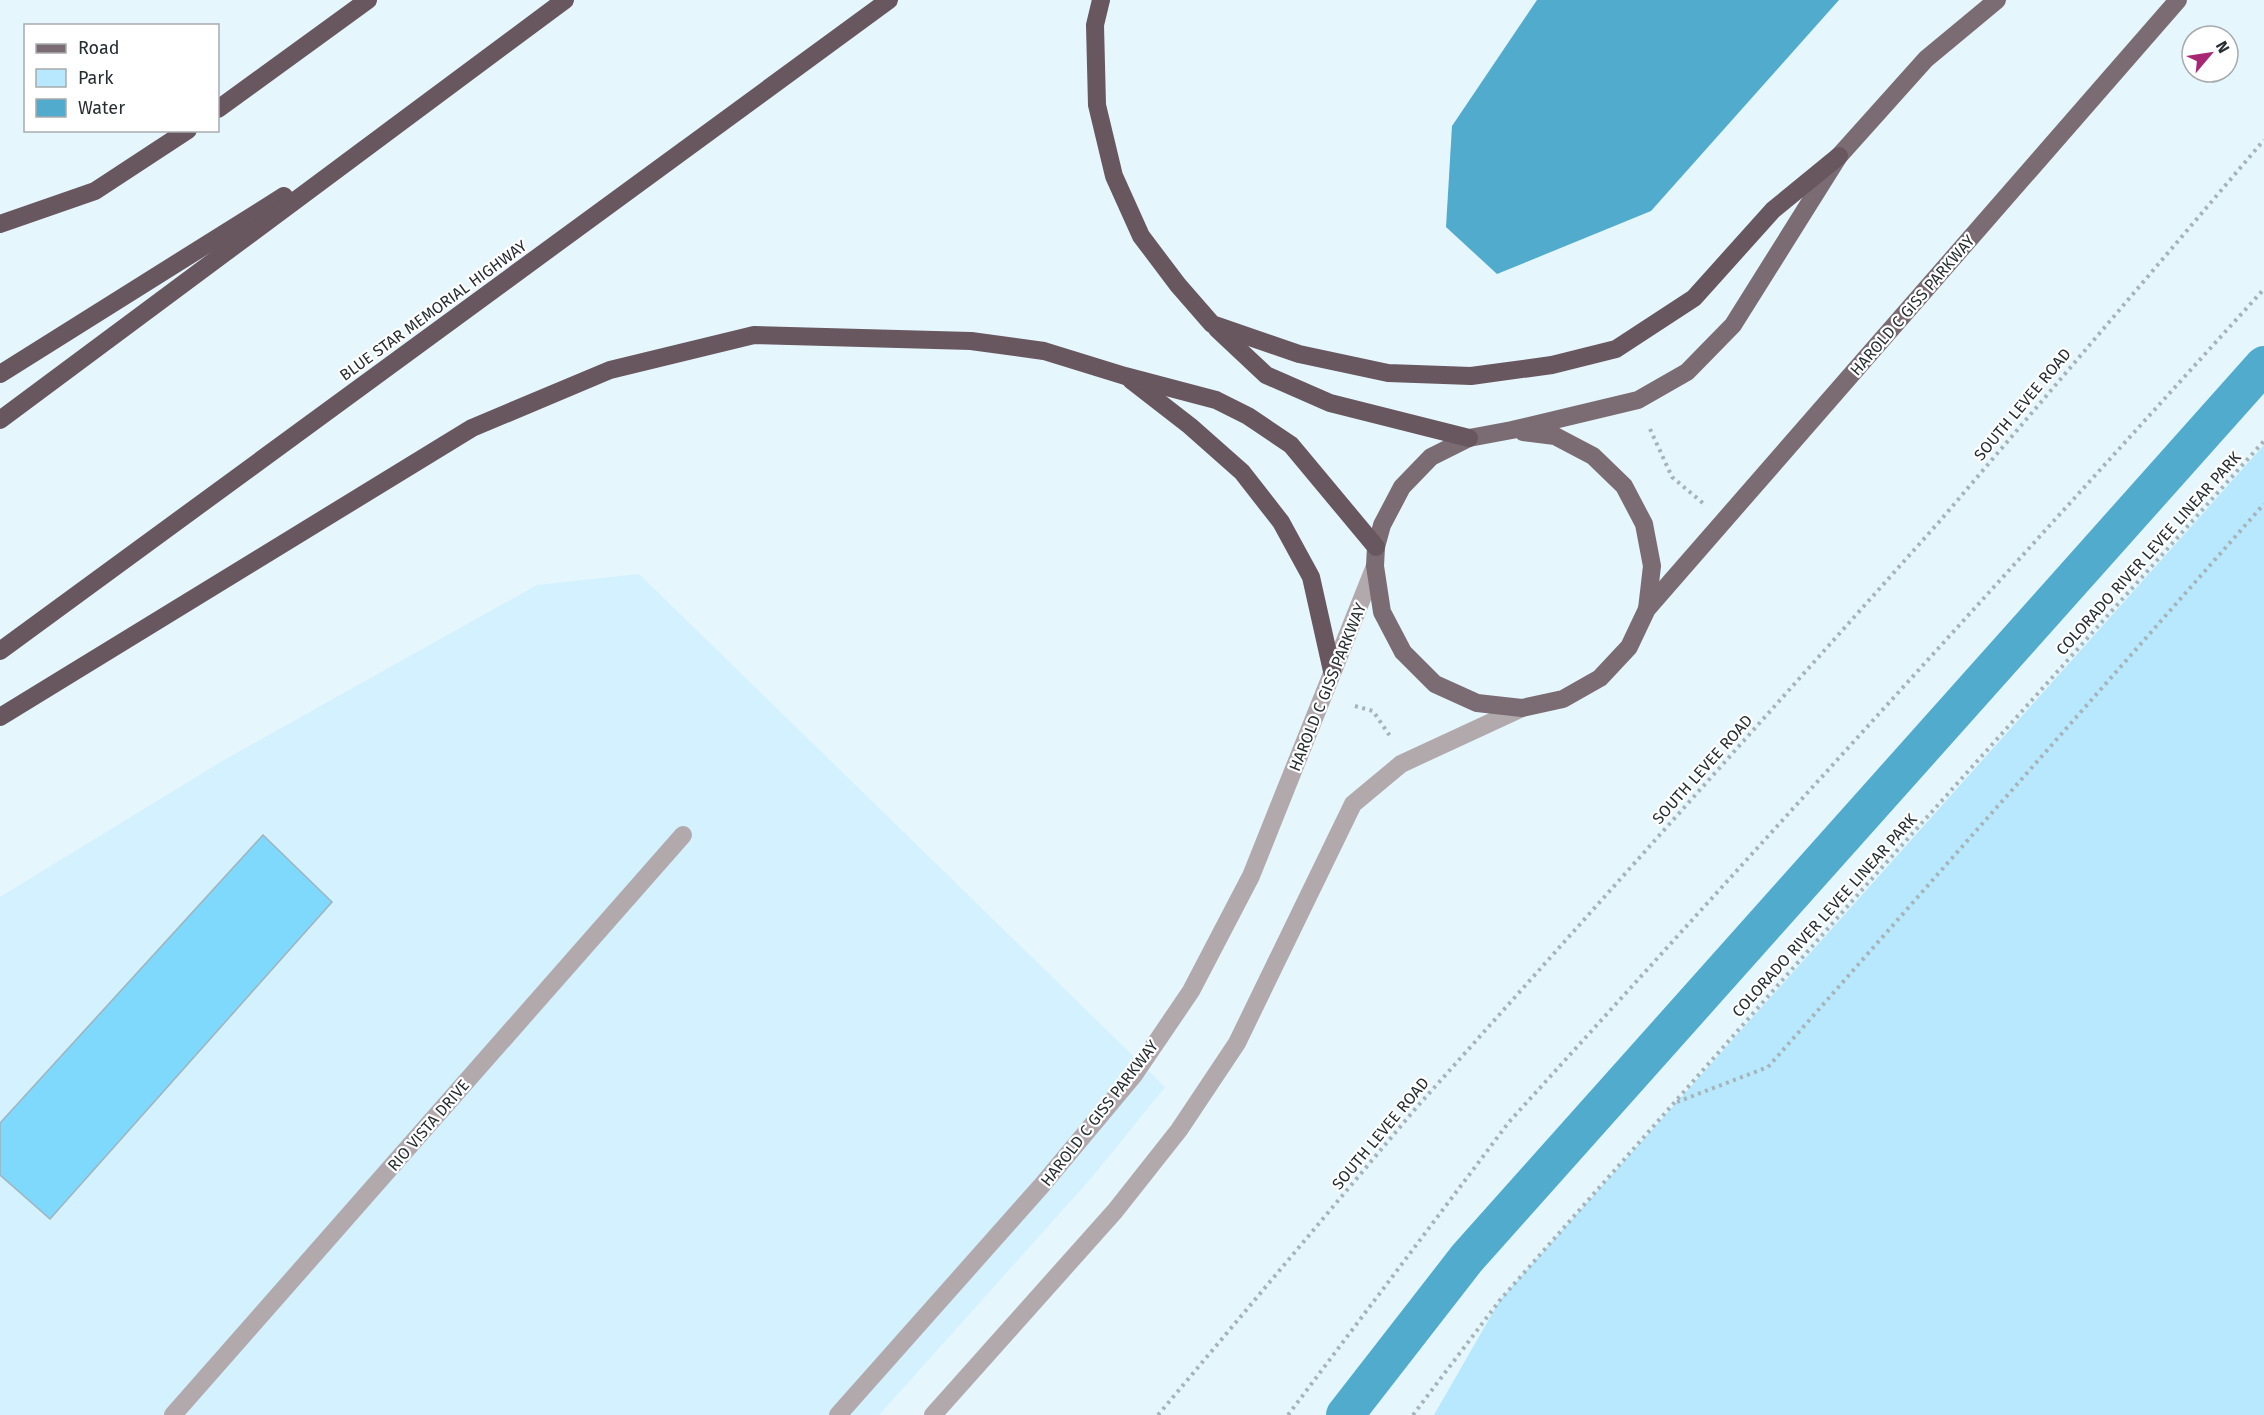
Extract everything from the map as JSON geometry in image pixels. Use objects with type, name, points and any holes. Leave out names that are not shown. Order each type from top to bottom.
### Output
[{"type":"highway","points":[[219,108],[368,0]]},
{"type":"highway","points":[[0,420],[565,0]]},
{"type":"highway","name":"BLUE STAR MEMORIAL HIGHWAY","points":[[0,651],[889,0]]},
{"type":"highway","points":[[1101,0],[1095,25],[1097,105],[1114,176],[1141,236],[1178,285],[1212,324],[1266,375],[1330,402],[1469,438]]},
{"type":"highway","points":[[0,374],[402,122]]},
{"type":"highway","points":[[0,224],[95,191],[185,132]]},
{"type":"highway","points":[[1212,324],[1299,354],[1388,373],[1471,376],[1552,365],[1616,350],[1694,298],[1773,210],[1839,156]]},
{"type":"highway","points":[[0,717],[472,428],[610,370],[754,334],[971,341],[1044,351],[1125,376],[1216,400],[1248,416],[1291,444],[1376,547]]},
{"type":"highway","points":[[1125,376],[1190,426],[1242,472],[1281,522],[1311,577],[1332,671]]},
{"type":"main road","name":"HAROLD C GISS PARKWAY","points":[[1996,0],[1926,59],[1839,156],[1733,324],[1687,372],[1638,400],[1469,438],[1431,457],[1402,487],[1382,525],[1376,547],[1375,566],[1382,612],[1402,652],[1436,684],[1477,703],[1522,708],[1563,699],[1600,678],[1629,647],[1647,609],[2178,0]]},
{"type":"main road","name":"HAROLD C GISS PARKWAY","points":[[1512,430],[1555,436],[1593,456],[1624,486],[1644,524],[1652,566],[1647,609]]},
{"type":"street","name":"HAROLD C GISS PARKWAY","points":[[838,1415],[1058,1166],[1134,1075],[1191,991],[1251,876],[1375,566]]},
{"type":"street","name":"HAROLD C GISS PARKWAY","points":[[933,1415],[1115,1211],[1179,1130],[1237,1043],[1353,804],[1401,764],[1522,708]]},
{"type":"street","name":"RIO VISTA DRIVE","points":[[172,1415],[683,835]]},
{"type":"path","name":"SOUTH LEVEE ROAD","points":[[1158,1415],[1416,1108],[1939,522],[2264,140]]},
{"type":"path","points":[[1288,1415],[1509,1122],[2264,289]]},
{"type":"path","points":[[1650,429],[1672,477],[1705,505]]},
{"type":"path","name":"COLORADO RIVER LEVEE LINEAR PARK","points":[[1413,1415],[1500,1300],[1869,882],[2264,441]]},
{"type":"path","points":[[1674,1103],[1768,1067],[2264,504]]},
{"type":"path","points":[[1355,706],[1373,711],[1390,736]]},
{"type":"shaded area","points":[[639,574],[1165,1087],[1093,1176],[879,1415],[0,1415],[0,897],[224,760],[537,585]]},
{"type":"green space","points":[[2264,445],[2264,1415],[1434,1415],[1500,1300]]},
{"type":"water","points":[[1537,0],[1839,0],[1651,211],[1497,274],[1446,227],[1452,126]]},
{"type":"building","points":[[263,835],[332,902],[50,1219],[0,1175],[0,1123]]},
{"type":"waterway","points":[[1345,1415],[1467,1258],[2264,365]]}]
